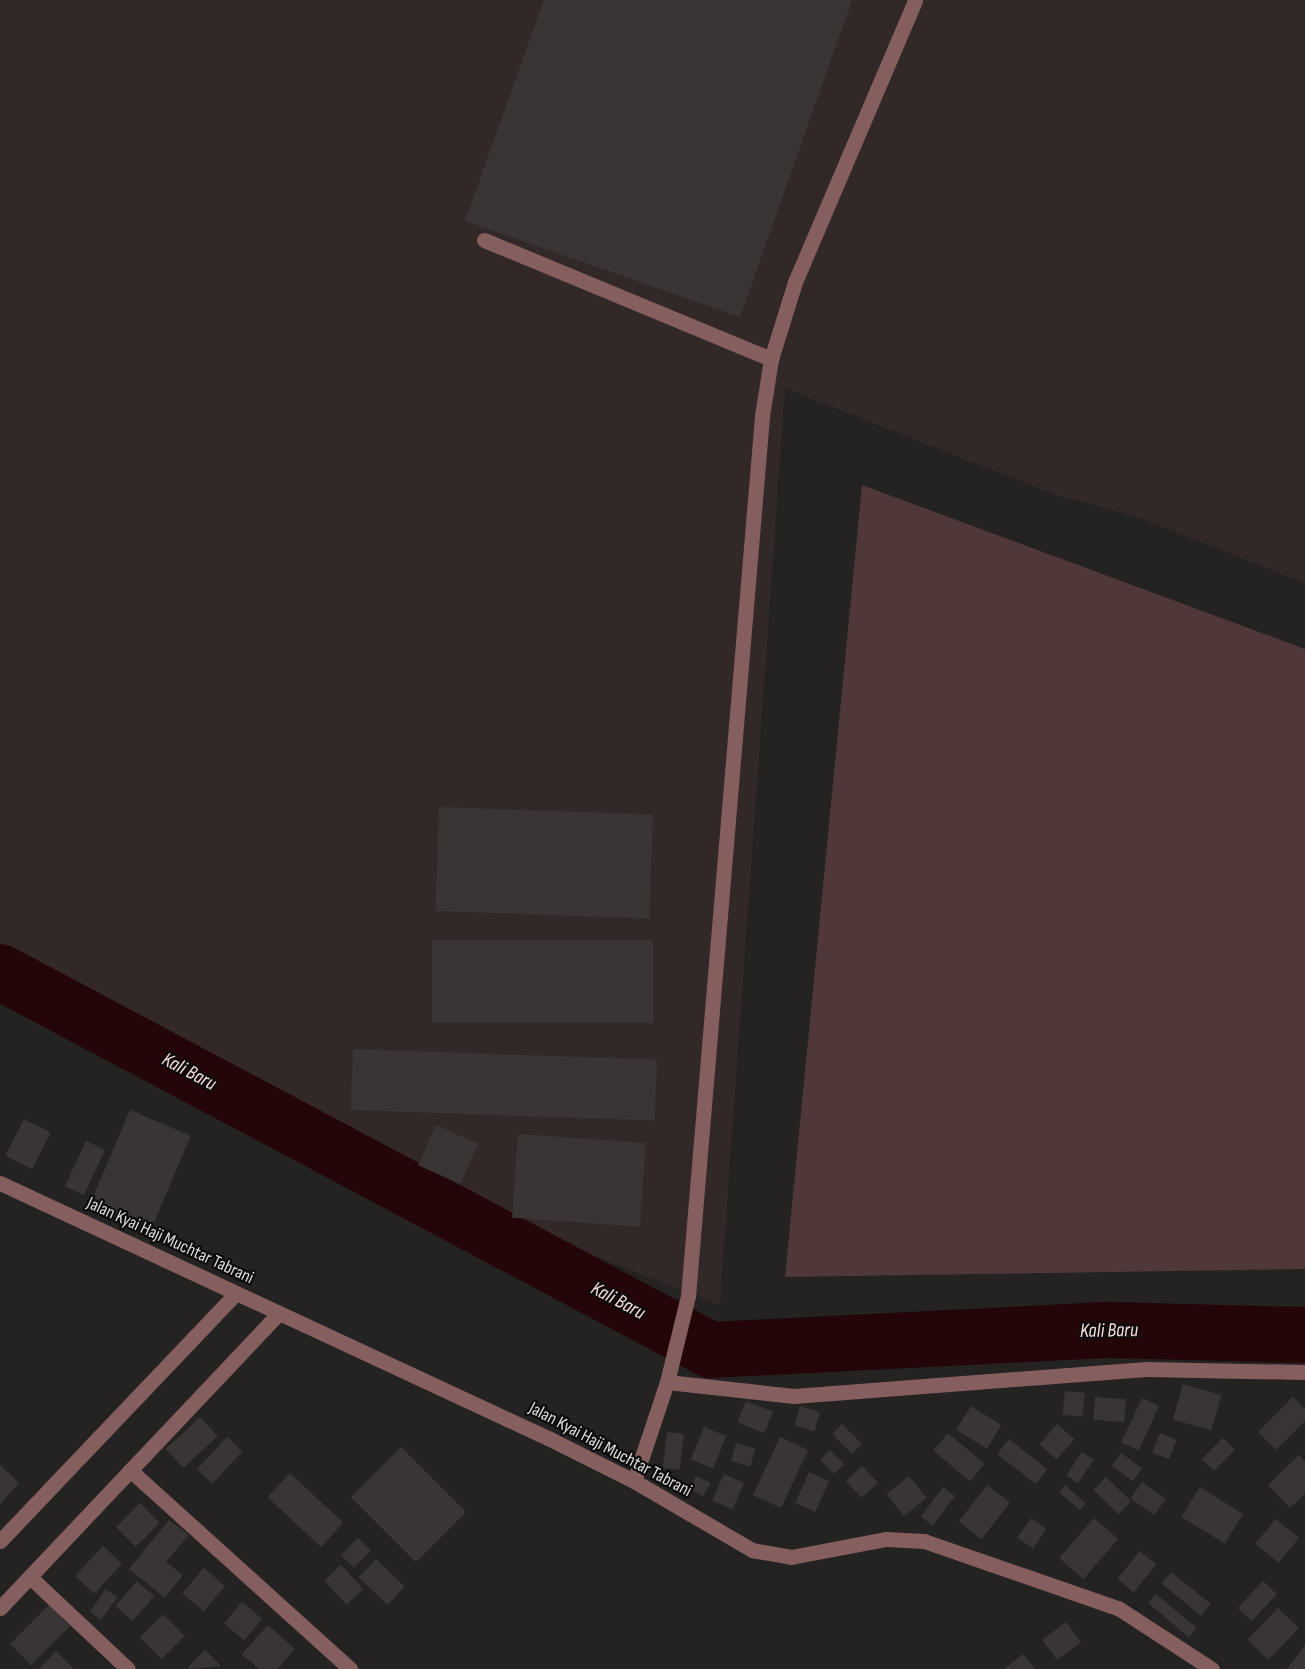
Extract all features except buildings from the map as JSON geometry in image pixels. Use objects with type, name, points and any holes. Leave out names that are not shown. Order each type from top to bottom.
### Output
[{"type":"street","points":[[634,1481],[667,1382],[688,1296],[761,428],[771,359],[795,282],[915,0]]},
{"type":"street","points":[[484,240],[771,359]]},
{"type":"street","name":"Jalan Kyai Haji Muchtar Tabrani","points":[[0,1183],[278,1314],[442,1387],[634,1481],[743,1546],[774,1556],[791,1557],[893,1538],[924,1541],[1118,1608],[1212,1669]]},
{"type":"street","points":[[0,1541],[236,1293]]},
{"type":"street","points":[[0,1608],[278,1314]]},
{"type":"street","points":[[667,1382],[794,1396],[1146,1369],[1305,1372]]},
{"type":"street","points":[[130,1470],[350,1669]]},
{"type":"street","points":[[30,1577],[128,1669]]},
{"type":"shaded area","points":[[0,0],[1305,0],[1305,583],[1135,516],[1056,495],[785,388],[720,1305],[255,1123],[0,951]]},
{"type":"shaded area","points":[[862,485],[1305,649],[1305,1269],[785,1277]]},
{"type":"waterway","name":"Kali Baru","points":[[0,972],[711,1350],[1110,1330],[1305,1335]]}]
